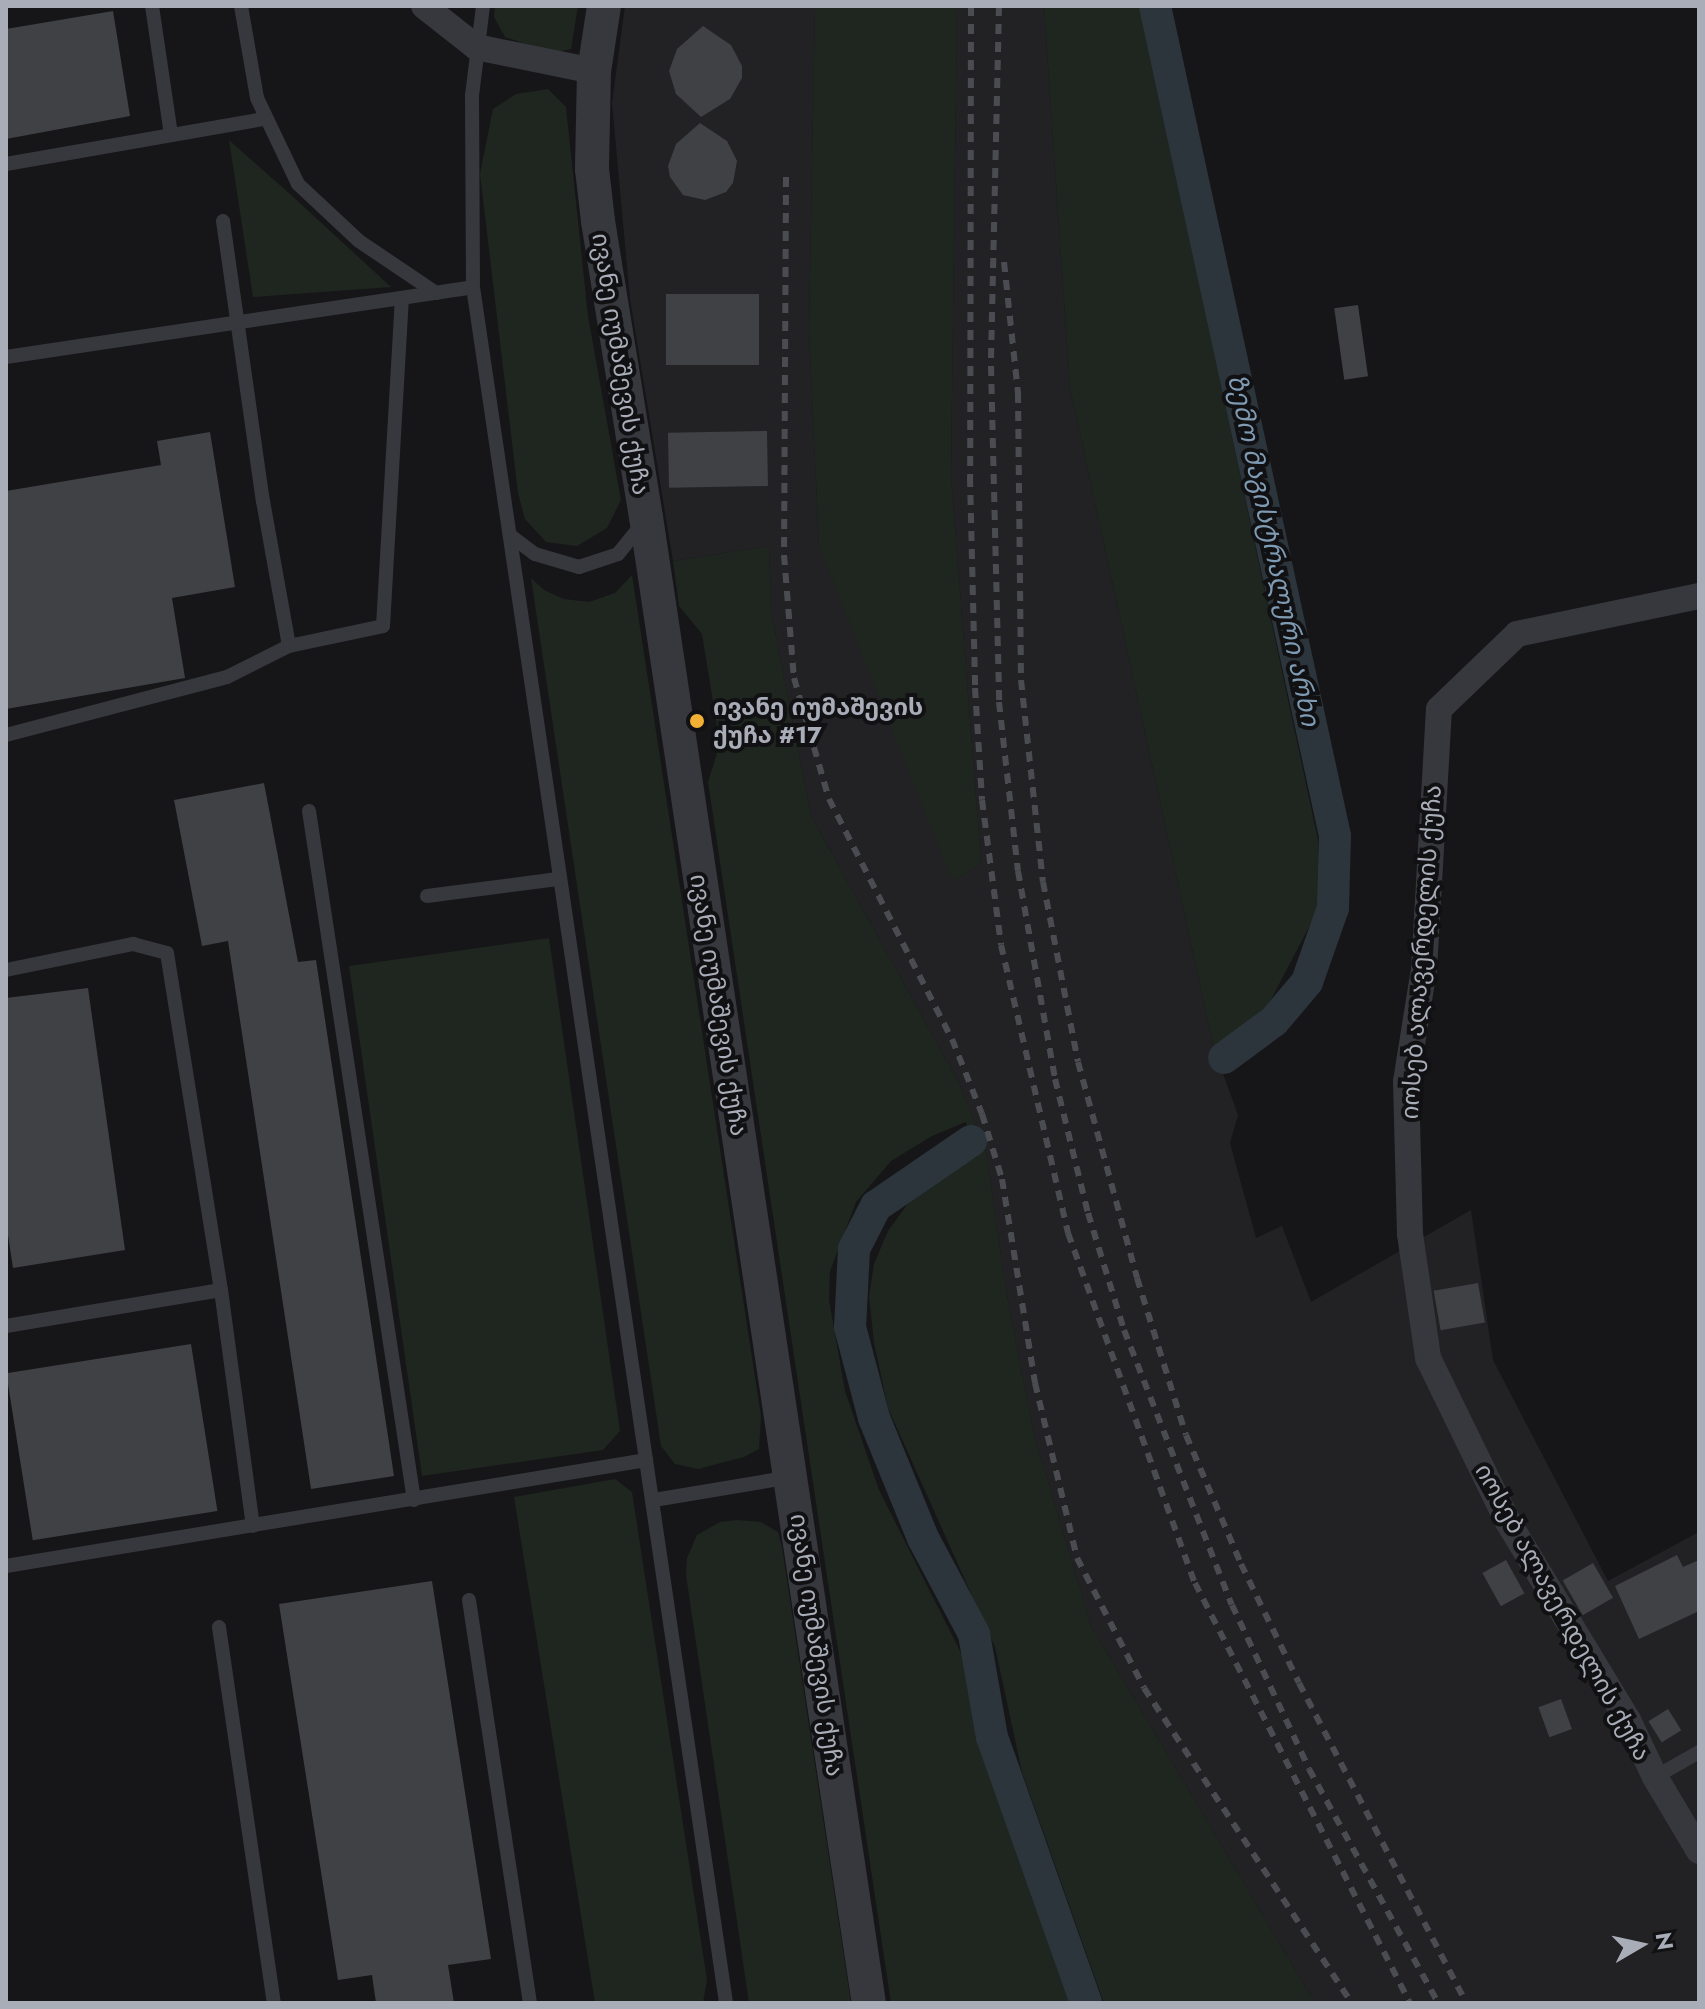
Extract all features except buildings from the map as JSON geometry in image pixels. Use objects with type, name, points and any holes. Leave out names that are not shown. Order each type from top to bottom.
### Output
[{"type":"street","points":[[424,6],[476,47],[594,71]]},
{"type":"street","name":"ივანე იუმაშევის ქუჩა","points":[[604,6],[594,71],[592,169],[598,221],[792,1477],[869,2003]]},
{"type":"street","name":"იოსებ ალავერდელის ქუჩა","points":[[1699,596],[1517,634],[1439,709],[1424,969],[1406,1082],[1410,1234],[1428,1358],[1508,1522],[1628,1720],[1655,1777],[1699,1851]]},
{"type":"lane","points":[[152,6],[171,135]]},
{"type":"lane","points":[[241,6],[257,98],[264,119],[298,184],[359,241],[436,293]]},
{"type":"lane","points":[[483,6],[472,95],[473,287],[726,2003]]},
{"type":"lane","points":[[6,164],[264,119]]},
{"type":"lane","points":[[223,221],[263,501],[289,646]]},
{"type":"lane","points":[[6,357],[473,287]]},
{"type":"lane","points":[[6,735],[227,677],[289,646],[383,626],[402,300]]},
{"type":"lane","points":[[511,536],[535,554],[579,567],[618,554],[646,517]]},
{"type":"lane","points":[[309,811],[414,1500]]},
{"type":"lane","points":[[427,896],[558,879]]},
{"type":"lane","points":[[6,970],[133,944],[167,953],[221,1290],[253,1526]]},
{"type":"lane","points":[[6,1326],[221,1290]]},
{"type":"lane","points":[[6,1566],[646,1460]]},
{"type":"lane","points":[[654,1500],[792,1477]]},
{"type":"lane","points":[[469,1600],[530,2003]]},
{"type":"lane","points":[[219,1627],[274,2003]]},
{"type":"lane","points":[[1655,1777],[1699,1752]]},
{"type":"shaded area","points":[[495,6],[578,6],[571,49],[553,53],[505,37],[494,17]]},
{"type":"shaded area","points":[[625,6],[815,6],[809,329],[819,545],[954,880],[981,863],[951,475],[957,6],[1044,6],[1070,388],[1214,1049],[1238,1115],[1230,1143],[1256,1238],[1282,1226],[1311,1302],[1471,1210],[1493,1360],[1608,1581],[1699,1532],[1699,2003],[1315,2003],[1091,1626],[1034,1435],[1006,1290],[986,1152],[959,1083],[811,816],[771,611],[769,546],[673,561],[630,299],[612,103]]},
{"type":"shaded area","points":[[815,6],[957,6],[951,475],[981,863],[953,881],[819,546],[809,329]]},
{"type":"shaded area","points":[[1044,6],[1140,6],[1318,840],[1321,904],[1265,1011],[1214,1049],[1070,388]]},
{"type":"shaded area","points":[[548,89],[566,107],[588,316],[621,500],[607,528],[577,546],[546,542],[525,519],[518,493],[480,174],[493,109],[516,94]]},
{"type":"shaded area","points":[[229,140],[290,194],[391,287],[253,297]]},
{"type":"shaded area","points":[[769,546],[771,611],[811,816],[959,1083],[986,1152],[1006,1290],[1034,1435],[1091,1626],[1315,2003],[1104,2003],[1022,1772],[995,1647],[888,1408],[874,1343],[869,1296],[874,1264],[888,1231],[920,1187],[977,1157],[966,1122],[932,1136],[891,1161],[856,1202],[830,1271],[829,1300],[845,1391],[879,1490],[962,1655],[996,1792],[1071,2003],[891,2003],[708,782],[720,744],[702,634],[679,606],[673,561]]},
{"type":"shaded area","points":[[632,575],[761,1416],[759,1449],[744,1457],[698,1469],[675,1464],[661,1446],[531,578],[544,590],[564,599],[589,602],[615,593]]},
{"type":"shaded area","points":[[549,938],[620,1431],[603,1450],[422,1476],[349,966]]},
{"type":"shaded area","points":[[615,1479],[632,1492],[707,1980],[703,2003],[595,2003],[514,1497]]},
{"type":"shaded area","points":[[720,1522],[761,1522],[778,1532],[782,1547],[851,2003],[749,2003],[686,1575],[687,1558],[697,1535]]},
{"type":"waterway","name":"ზემო მაგისტრალური არხი","points":[[1155,6],[1335,836],[1333,908],[1307,982],[1274,1021],[1224,1058]]},
{"type":"waterway","name":"ზემო მაგისტრალური არხი","points":[[971,1141],[876,1206],[854,1249],[850,1327],[874,1418],[923,1538],[974,1634],[992,1737],[1086,2003]]},
{"type":"railway","points":[[971,6],[970,477],[975,688],[982,800],[1001,945],[1068,1233],[1195,1583],[1410,2003]]},
{"type":"railway","points":[[999,6],[991,366],[999,702],[1018,871],[1055,1079],[1088,1213],[1124,1330],[1232,1605],[1309,1769],[1438,2003]]},
{"type":"railway","points":[[786,177],[784,555],[794,678],[829,799],[952,1039],[982,1114],[1002,1179],[1035,1383],[1077,1558],[1144,1688],[1352,2003]]},
{"type":"railway","points":[[1004,262],[1018,393],[1021,680],[1043,882],[1078,1062],[1137,1278],[1186,1435],[1241,1564],[1299,1683],[1466,2003]]},
{"type":"place","name":"ივანე იუმაშევის ქუჩა #17","points":[[697,721]]}]
